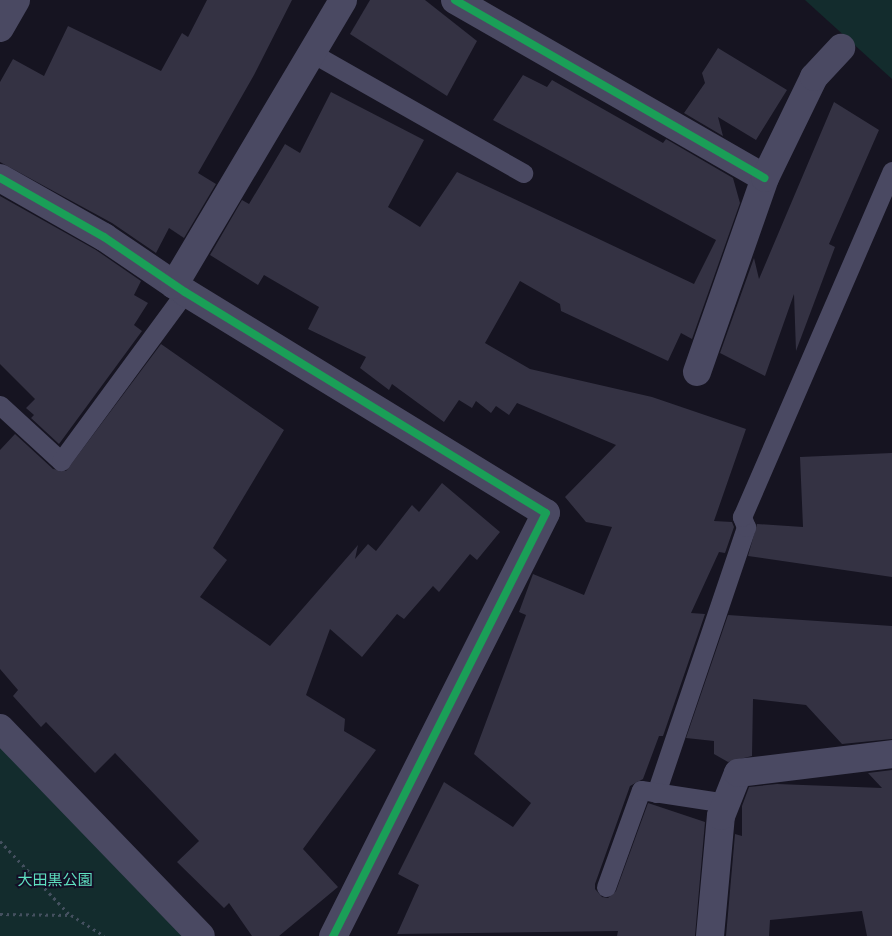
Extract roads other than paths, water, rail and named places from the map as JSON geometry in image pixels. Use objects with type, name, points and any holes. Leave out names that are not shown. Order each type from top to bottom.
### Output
[{"type":"street","points":[[0,28],[16,0]]},
{"type":"street","points":[[179,289],[343,0]]},
{"type":"street","points":[[455,0],[765,178]]},
{"type":"street","points":[[697,372],[765,178],[814,77],[841,48]]},
{"type":"street","points":[[0,178],[104,236],[179,289],[546,513],[333,936]]},
{"type":"street","points":[[0,728],[201,936]]},
{"type":"street","points":[[710,936],[721,816],[738,773],[892,754]]},
{"type":"lane","points":[[312,53],[523,173]]},
{"type":"lane","points":[[656,793],[746,528],[742,517],[892,171]]},
{"type":"lane","points":[[0,406],[61,461],[179,289]]},
{"type":"lane","points":[[606,887],[641,790],[726,803]]},
{"type":"park label","name":"大田黒公園","points":[[55,881]]}]
